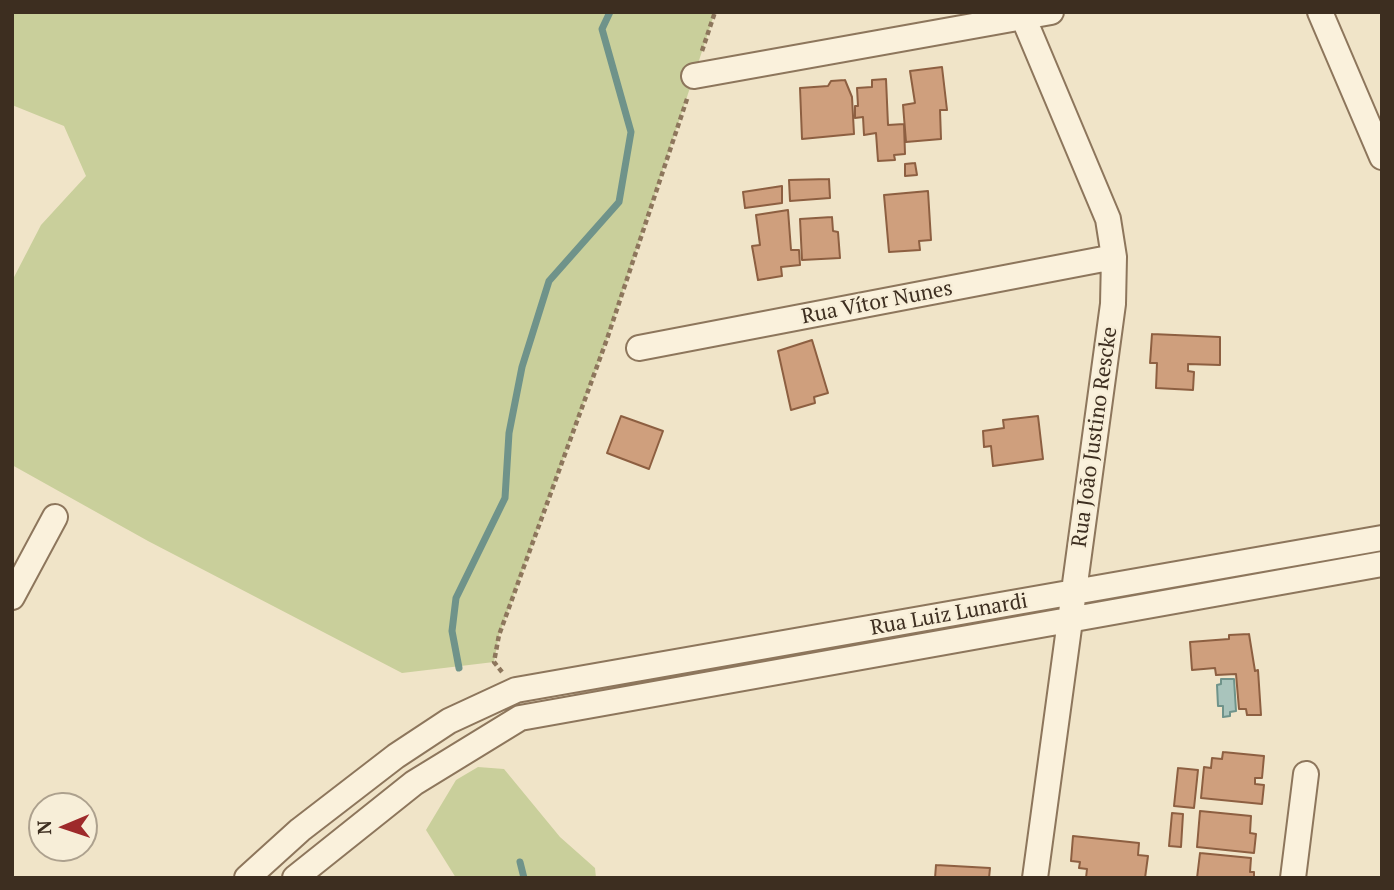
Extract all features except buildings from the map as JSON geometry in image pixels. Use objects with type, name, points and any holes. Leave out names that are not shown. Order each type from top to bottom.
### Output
[{"type":"street","points":[[694,76],[1022,15],[1051,12]]},
{"type":"street","points":[[1320,12],[1382,157]]},
{"type":"street","name":"Rua João Justino Rescke","points":[[1022,15],[1108,219],[1114,257],[1113,304],[1035,878]]},
{"type":"street","name":"Rua Vítor Nunes","points":[[639,348],[1114,257]]},
{"type":"street","points":[[12,597],[55,517]]},
{"type":"street","name":"Rua Luiz Lunardi","points":[[247,878],[300,830],[396,756],[449,721],[516,690],[1382,538]]},
{"type":"street","name":"Rua Luiz Lunardi","points":[[520,718],[1382,564]]},
{"type":"street","points":[[295,878],[414,783],[520,718],[516,690]]},
{"type":"street","points":[[1293,878],[1306,774]]},
{"type":"path","points":[[516,690],[494,662],[499,635],[607,339],[715,12]]},
{"type":"green space","points":[[12,12],[715,12],[607,339],[499,635],[494,662],[402,673],[148,541],[12,465],[12,281],[41,225],[86,176],[64,126],[12,105]]},
{"type":"green space","points":[[478,767],[504,769],[560,837],[595,868],[596,878],[456,878],[426,830],[456,780]]},
{"type":"water","points":[[1221,679],[1234,679],[1236,711],[1230,712],[1230,716],[1223,717],[1223,706],[1218,706],[1217,685],[1221,684]]},
{"type":"waterway","points":[[459,668],[452,631],[456,598],[505,498],[509,433],[522,367],[549,281],[619,202],[631,132],[602,29],[610,12]]},
{"type":"waterway","points":[[520,862],[524,878]]}]
